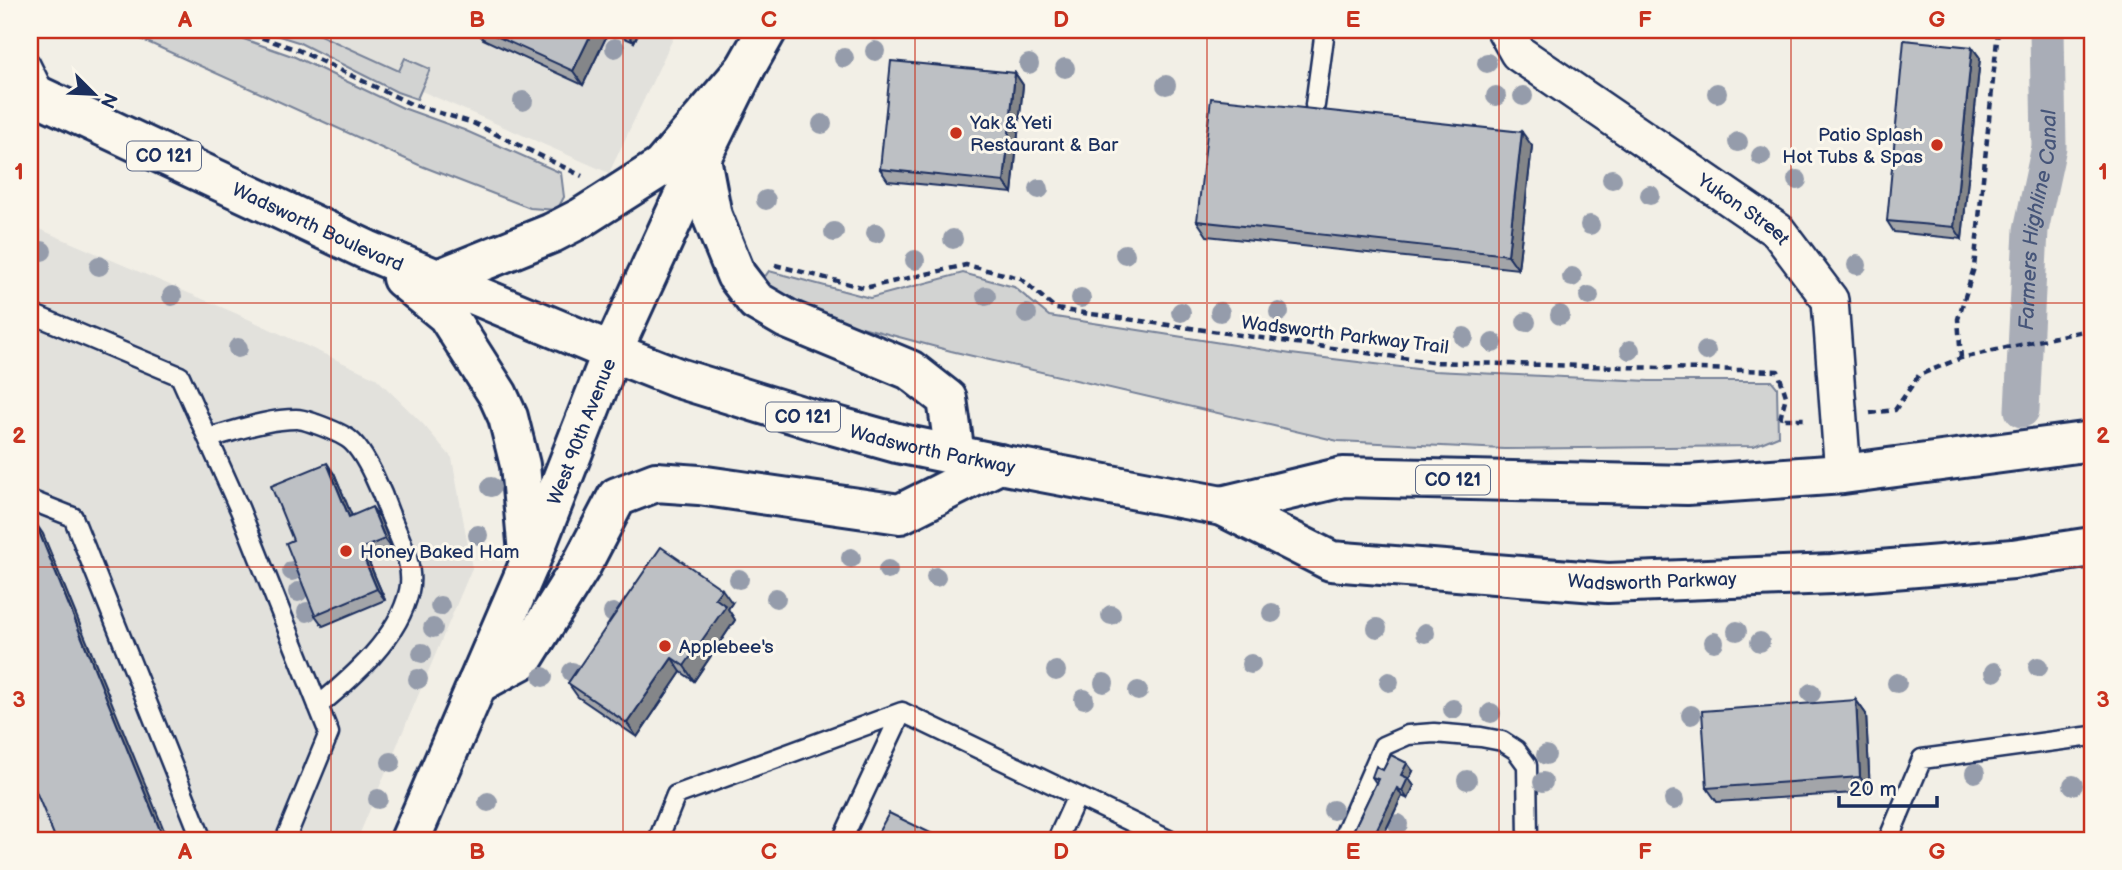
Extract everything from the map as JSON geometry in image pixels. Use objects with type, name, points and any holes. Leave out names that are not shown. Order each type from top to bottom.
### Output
[{"type":"main road","name":"West 90th Avenue","points":[[410,840],[529,564],[612,352],[701,158],[767,30]]},
{"type":"main road","points":[[438,279],[552,233],[581,218],[661,167],[745,69]]},
{"type":"main road","name":"Wadsworth Boulevard","points":[[36,100],[368,250],[612,352]]},
{"type":"main road","points":[[701,158],[712,216],[736,275],[756,301],[787,319],[910,370],[947,398],[955,455]]},
{"type":"main road","points":[[368,250],[447,315],[498,395],[508,417],[520,465],[529,564]]},
{"type":"main road","name":"Wadsworth Parkway","points":[[612,352],[678,378],[897,443],[1222,506],[1331,561],[1608,583],[1832,574],[2013,559],[2092,547]]},
{"type":"main road","name":"Wadsworth Parkway","points":[[1222,506],[1343,477],[1687,485],[1843,474],[2092,441]]},
{"type":"main road","points":[[477,684],[523,659],[581,566],[617,497],[656,482],[699,485],[900,514],[999,464]]},
{"type":"street","name":"Yukon Street","points":[[1505,30],[1518,53],[1778,231],[1830,300],[1843,474]]},
{"type":"lane","points":[[1315,105],[1325,30]]},
{"type":"lane","points":[[30,63],[36,100]]},
{"type":"lane","points":[[30,313],[180,376],[240,510],[329,733],[285,840]]},
{"type":"lane","points":[[208,438],[267,422],[298,419],[321,426],[351,441],[384,498],[411,569],[409,591],[399,617],[369,659],[318,706]]},
{"type":"lane","points":[[30,500],[73,517],[202,840]]},
{"type":"lane","points":[[842,840],[902,712]]},
{"type":"lane","points":[[658,840],[676,795],[902,712],[1169,840]]},
{"type":"lane","points":[[1342,840],[1383,746],[1408,735],[1434,733],[1502,741],[1516,750],[1527,765],[1528,840]]},
{"type":"lane","points":[[1888,840],[1922,759],[2092,736]]},
{"type":"lane","points":[[1057,840],[1077,796]]},
{"type":"path","points":[[239,30],[298,50],[411,104],[473,123],[583,177]]},
{"type":"path","points":[[1961,358],[1958,319],[1974,268],[1998,30]]},
{"type":"path","name":"Wadsworth Parkway Trail","points":[[774,265],[864,288],[966,265],[1020,278],[1056,309],[1431,362],[1778,371],[1786,396],[1780,419],[1838,418],[1895,410],[1919,375],[1961,358],[2092,329]]},
{"type":"shaded area","points":[[121,30],[218,30],[295,57],[403,108],[464,130],[561,173],[564,197],[557,210],[530,208],[419,165]]},
{"type":"shaded area","points":[[260,30],[309,30],[399,71],[405,58],[430,69],[417,99],[397,92],[298,42]]},
{"type":"shaded area","points":[[282,30],[677,30],[609,173]]},
{"type":"shaded area","points":[[30,225],[235,313],[376,378],[423,424],[452,458],[472,568],[357,840],[30,840]]},
{"type":"shaded area","points":[[769,271],[870,298],[963,273],[1014,287],[1049,316],[1291,354],[1434,371],[1649,381],[1772,381],[1777,387],[1778,436],[1754,446],[1504,449],[1338,441],[951,351],[806,312],[775,291],[764,278]]},
{"type":"building","points":[[483,30],[593,30],[573,71]]},
{"type":"building","name":"Patio Splash Hot Tubs & Spas","points":[[1904,40],[1972,47],[1954,227],[1887,221]]},
{"type":"building","name":"Yak & Yeti Restaurant & Bar","points":[[891,61],[1015,73],[1004,182],[880,169]]},
{"type":"building","points":[[1211,98],[1522,132],[1508,255],[1197,221]]},
{"type":"building","name":"Honey Baked Ham","points":[[327,463],[349,517],[372,507],[385,539],[360,549],[377,589],[315,615],[286,543],[293,540],[271,486]]},
{"type":"building","points":[[30,520],[35,522],[164,840],[56,840],[30,777]]},
{"type":"building","name":"Applebee's","points":[[661,547],[722,589],[715,598],[726,606],[684,666],[672,658],[627,723],[568,683]]},
{"type":"building","points":[[1856,700],[1860,777],[1707,788],[1702,711]]},
{"type":"building","points":[[1391,755],[1407,763],[1401,775],[1408,778],[1402,791],[1397,788],[1373,837],[1354,829],[1378,779],[1372,777],[1376,766],[1383,770]]},
{"type":"building","points":[[889,813],[945,840],[874,840]]},
{"type":"waterway","name":"Farmers Highline Canal","points":[[2022,410],[2031,230],[2049,147],[2047,30]]},
{"type":"place","name":"Yak & Yeti Restaurant & Bar","points":[[956,133]]},
{"type":"place","name":"Patio Splash Hot Tubs & Spas","points":[[1937,145]]},
{"type":"place","name":"Honey Baked Ham","points":[[346,551]]},
{"type":"place","name":"Applebee's","points":[[665,646]]}]
